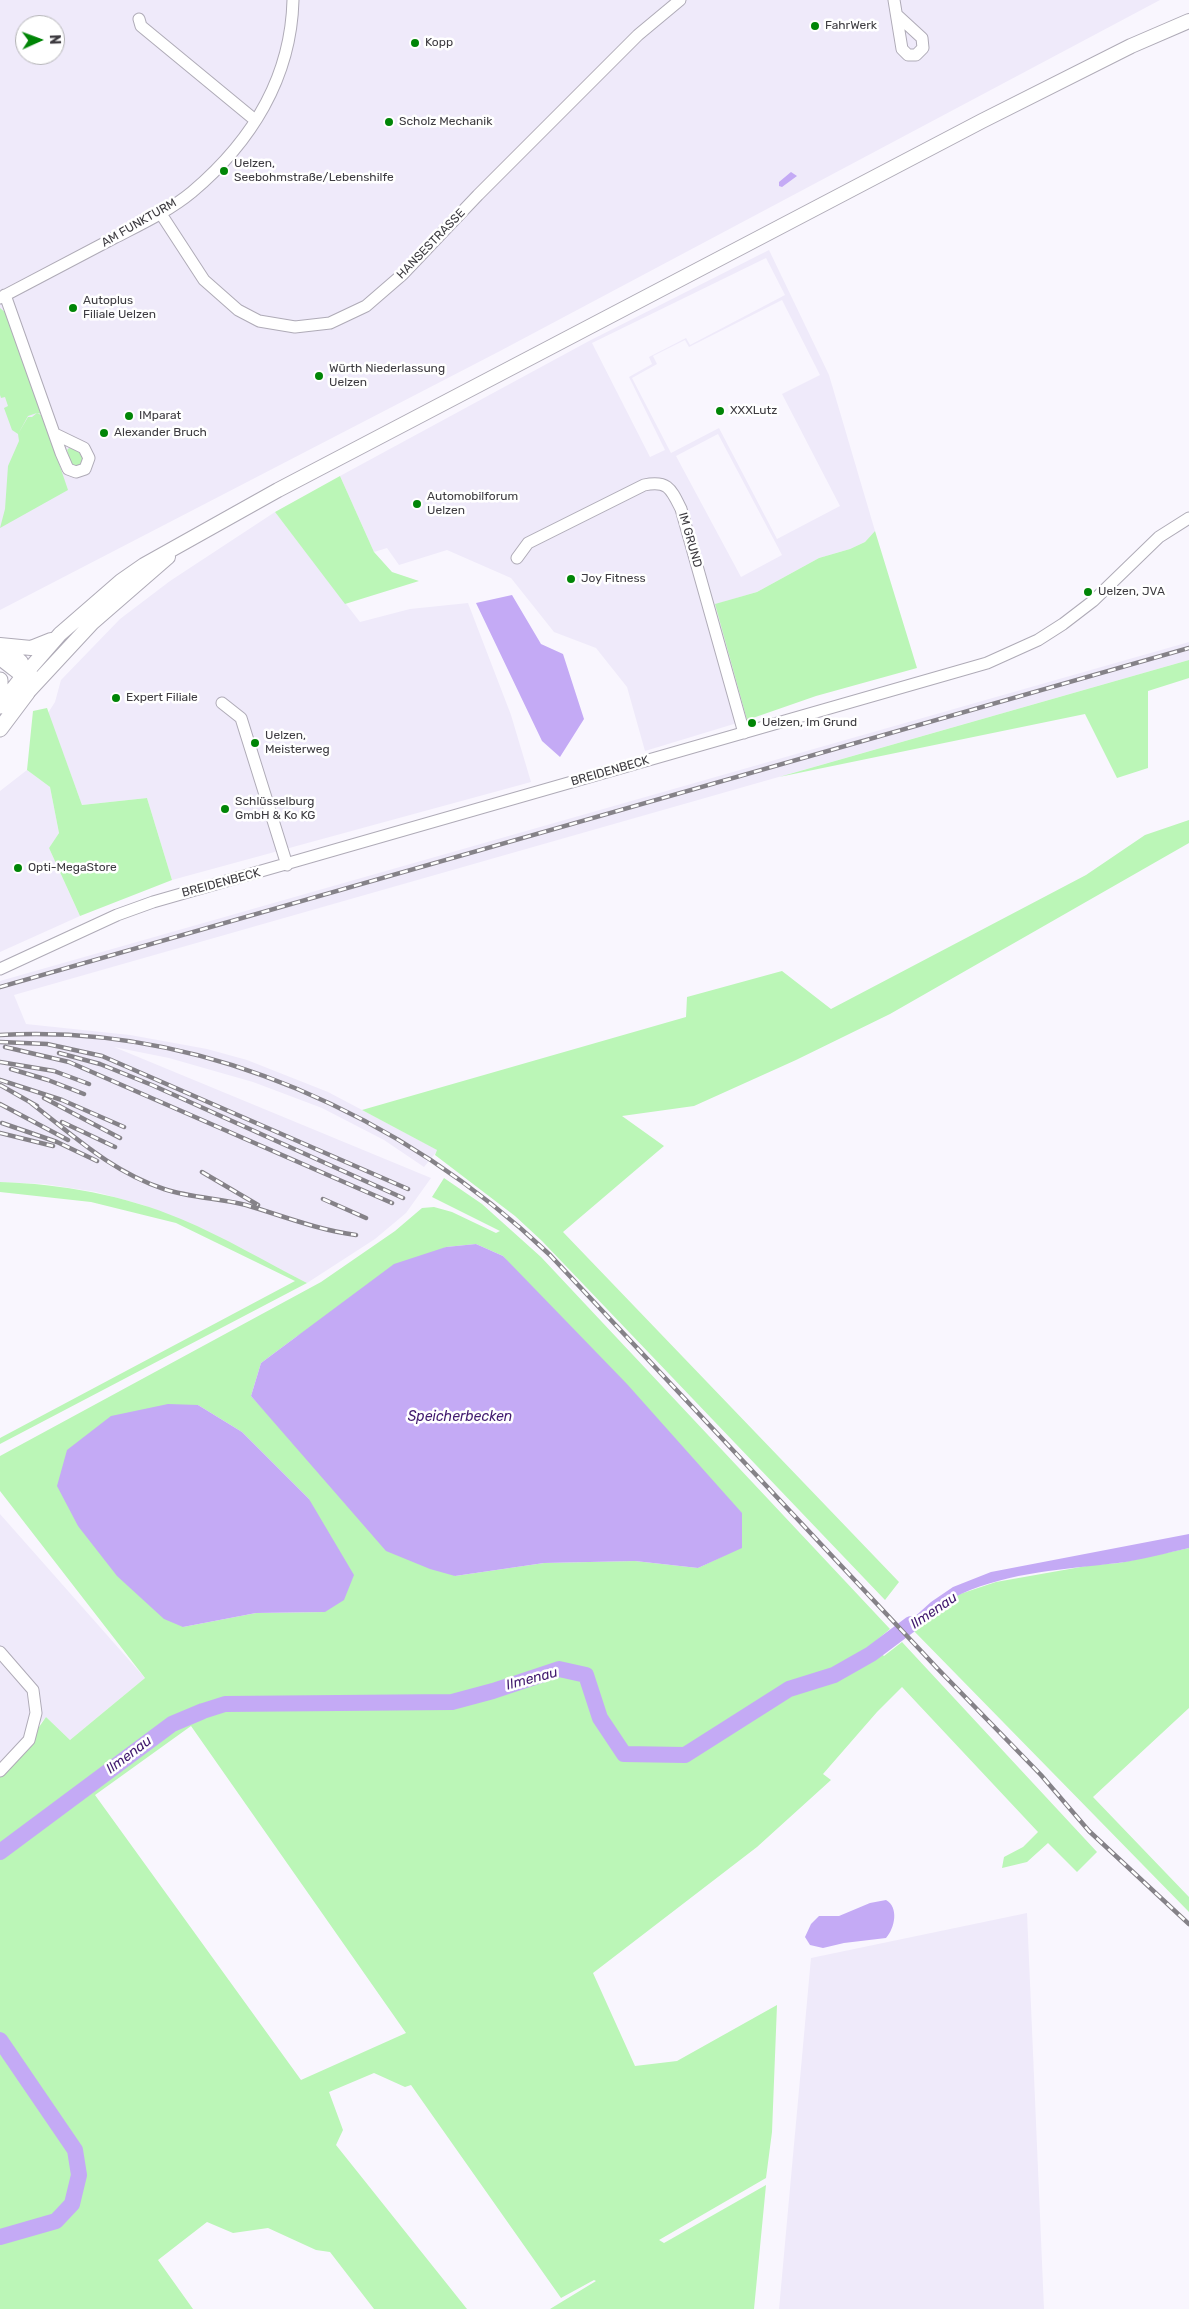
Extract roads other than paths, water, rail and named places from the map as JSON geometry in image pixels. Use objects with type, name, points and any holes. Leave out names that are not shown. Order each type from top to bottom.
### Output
[{"type":"highway","points":[[0,706],[26,673]]},
{"type":"highway","points":[[0,680],[0,688]]},
{"type":"highway","points":[[0,729],[27,693]]},
{"type":"main road","points":[[26,673],[60,634],[122,581],[144,565],[278,490],[947,140],[1131,46],[1189,22]]},
{"type":"main road","points":[[27,693],[47,669],[92,623],[152,573],[177,548]]},
{"type":"main road","points":[[1,650],[35,647],[60,634]]},
{"type":"main road","points":[[1,650],[17,657],[26,673],[27,693]]},
{"type":"main road","points":[[26,673],[47,669]]},
{"type":"street","name":"AM FUNKTURM","points":[[2,297],[161,214],[192,192],[219,166],[255,120],[280,76],[288,50],[293,0]]},
{"type":"street","name":"HANSESTRASSE","points":[[161,214],[204,280],[238,310],[259,321],[294,327],[330,323],[366,306],[403,274],[478,195],[638,35],[680,0]]},
{"type":"street","points":[[894,0],[897,15]]},
{"type":"street","points":[[139,19],[141,26],[255,120]]},
{"type":"street","points":[[2,297],[55,434]]},
{"type":"street","name":"IM GRUND","points":[[517,558],[528,543],[635,489],[655,483],[671,490],[681,509],[744,733]]},
{"type":"street","name":"BREIDENBECK","points":[[0,969],[117,915],[144,905],[987,663],[1015,652],[1064,624],[1093,601],[1160,537],[1189,518]]},
{"type":"street","points":[[222,703],[241,718],[287,865]]},
{"type":"street","points":[[0,1652],[33,1690],[36,1712],[28,1740],[0,1771]]},
{"type":"water","points":[[791,172],[797,176],[782,187],[779,186],[779,182]]},
{"type":"water","points":[[512,595],[541,644],[563,654],[584,719],[560,757],[542,741],[476,603]]},
{"type":"water","name":"Speicherbecken","points":[[476,1244],[503,1256],[627,1384],[742,1513],[742,1548],[698,1568],[635,1561],[544,1563],[455,1576],[430,1569],[386,1551],[251,1396],[261,1363],[394,1264],[446,1247]]},
{"type":"water","points":[[168,1404],[198,1405],[242,1432],[309,1499],[354,1575],[344,1600],[325,1612],[256,1613],[183,1627],[164,1619],[117,1576],[78,1526],[57,1486],[67,1450],[111,1416]]},
{"type":"water","points":[[1189,1534],[1189,1548],[1127,1562],[1038,1572],[980,1587],[952,1599],[891,1638],[931,1602],[953,1587],[991,1572]]},
{"type":"water","points":[[886,1900],[893,1907],[894,1918],[892,1929],[886,1938],[844,1943],[823,1948],[810,1945],[805,1937],[811,1924],[819,1916],[839,1916],[870,1903]]},
{"type":"waterway","name":"Ilmenau","points":[[0,1852],[172,1724],[225,1704],[452,1702],[493,1691],[559,1669],[586,1675],[600,1718],[624,1754],[685,1755],[789,1689],[834,1675],[871,1654],[911,1624]]},
{"type":"waterway","name":"Ilmenau","points":[[0,2040],[75,2150],[79,2175],[72,2204],[56,2221],[0,2237]]},
{"type":"railway","points":[[0,987],[1189,648]]},
{"type":"railway","points":[[0,1035],[76,1035],[151,1045],[225,1063],[297,1089],[366,1122],[431,1161],[493,1205],[550,1255],[937,1668],[1041,1775],[1089,1831],[1189,1924]]},
{"type":"railway","points":[[0,1042],[47,1044],[102,1056],[408,1189]]},
{"type":"railway","points":[[5,1047],[69,1062],[392,1203]]},
{"type":"railway","points":[[59,1053],[100,1064],[152,1085],[403,1198]]},
{"type":"railway","points":[[0,1062],[54,1071],[89,1084]]},
{"type":"railway","points":[[11,1069],[48,1080],[84,1094]]},
{"type":"railway","points":[[0,1080],[62,1100],[124,1127]]},
{"type":"railway","points":[[0,1085],[37,1106]]},
{"type":"railway","points":[[44,1098],[120,1138]]},
{"type":"railway","points":[[31,1103],[94,1152],[145,1182],[174,1192],[246,1205],[314,1226],[356,1235]]},
{"type":"railway","points":[[0,1104],[68,1140]]},
{"type":"railway","points":[[62,1122],[115,1147]]},
{"type":"railway","points":[[2,1123],[57,1142],[97,1161]]},
{"type":"railway","points":[[0,1133],[53,1146]]},
{"type":"railway","points":[[202,1172],[258,1205]]},
{"type":"railway","points":[[323,1199],[366,1218]]},
{"type":"place","name":"FahrWerk","points":[[815,26]]},
{"type":"place","name":"Kopp","points":[[415,43]]},
{"type":"place","name":"Scholz Mechanik","points":[[389,122]]},
{"type":"place","name":"Uelzen, Seebohmstraße/Lebenshilfe","points":[[224,171]]},
{"type":"place","name":"Autoplus Filiale Uelzen","points":[[73,308]]},
{"type":"place","name":"Würth Niederlassung Uelzen","points":[[319,376]]},
{"type":"place","name":"XXXLutz","points":[[720,411]]},
{"type":"place","name":"IMparat","points":[[129,416]]},
{"type":"place","name":"Alexander Bruch","points":[[104,433]]},
{"type":"place","name":"Automobilforum Uelzen","points":[[417,504]]},
{"type":"place","name":"Joy Fitness","points":[[571,579]]},
{"type":"place","name":"Uelzen, JVA","points":[[1088,592]]},
{"type":"place","name":"Expert Filiale","points":[[116,698]]},
{"type":"place","name":"Uelzen, Im Grund","points":[[752,723]]},
{"type":"place","name":"Uelzen, Meisterweg","points":[[255,743]]},
{"type":"place","name":"Schlüsselburg GmbH & Ko KG","points":[[225,809]]},
{"type":"place","name":"Opti-MegaStore","points":[[18,868]]}]
